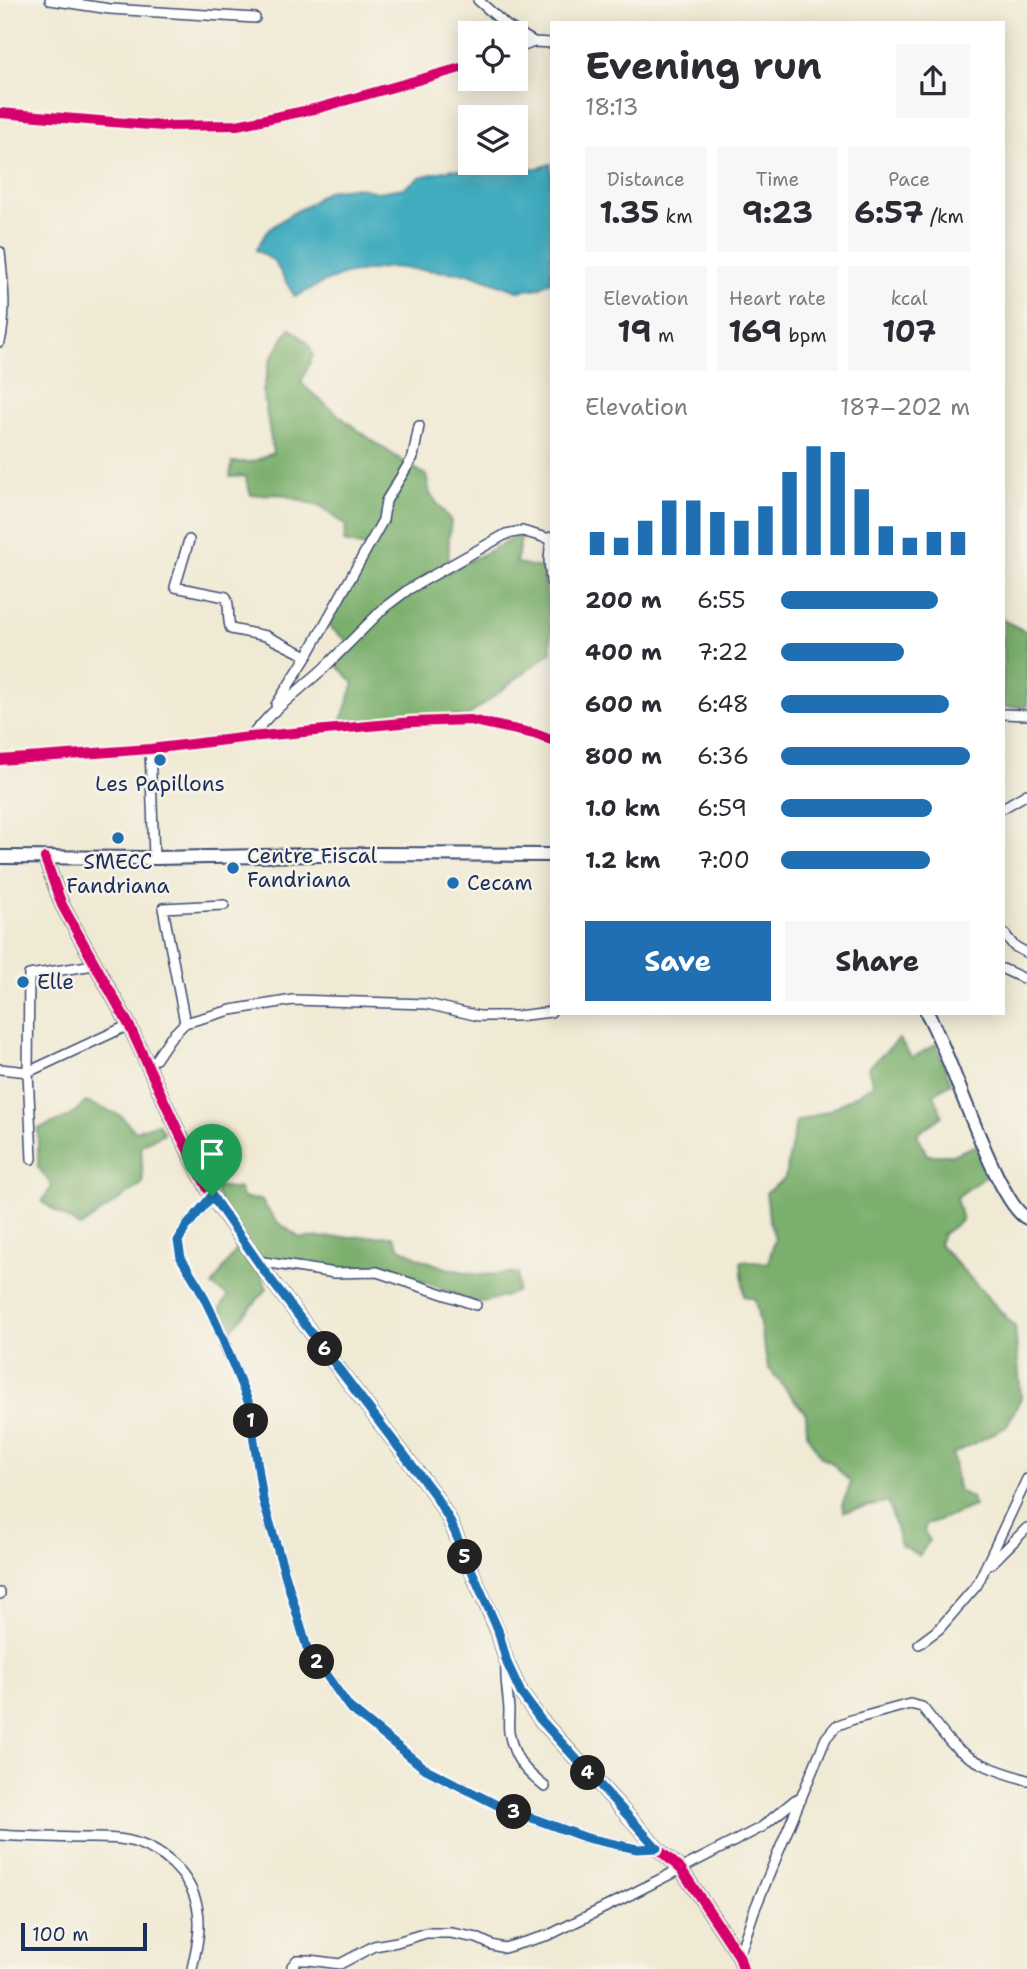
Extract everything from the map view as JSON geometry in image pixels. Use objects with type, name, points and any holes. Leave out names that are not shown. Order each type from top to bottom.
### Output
[{"type":"street","points":[[50,0],[110,9],[255,18]]},
{"type":"street","points":[[478,0],[507,26],[534,42]]},
{"type":"street","points":[[528,44],[550,43]]},
{"type":"street","points":[[0,113],[163,127],[237,125],[319,108],[458,69]]},
{"type":"street","points":[[0,252],[5,296],[0,342]]},
{"type":"street","points":[[271,714],[307,656],[383,520],[386,501],[413,457],[419,426]]},
{"type":"street","points":[[250,737],[385,607],[409,589],[506,534],[522,531],[550,538]]},
{"type":"street","points":[[189,540],[175,587],[226,597],[231,629],[266,636],[307,656]]},
{"type":"street","points":[[550,549],[550,571]]},
{"type":"street","points":[[1005,714],[1027,715]]},
{"type":"street","points":[[0,760],[150,749],[412,722],[470,720],[550,740]]},
{"type":"street","points":[[150,749],[154,858]]},
{"type":"street","points":[[1005,807],[1027,794]]},
{"type":"street","points":[[0,857],[550,855]]},
{"type":"street","points":[[45,858],[62,905],[129,1025],[212,1196],[257,1261],[434,1494],[449,1519],[498,1630],[507,1663],[521,1693],[540,1719],[657,1848],[681,1869],[741,1963]]},
{"type":"street","points":[[185,1023],[163,908],[224,905]]},
{"type":"street","points":[[1005,935],[1014,946],[1027,953]]},
{"type":"street","points":[[32,1159],[27,1072],[29,975],[94,965]]},
{"type":"street","points":[[1005,970],[1027,980]]},
{"type":"street","points":[[147,1063],[156,1059],[170,1038],[185,1023],[231,1010],[293,1000],[427,1004],[479,1016],[550,1012]]},
{"type":"street","points":[[928,1015],[1001,1184],[1020,1215],[1027,1218]]},
{"type":"street","points":[[0,1069],[27,1072],[129,1025]]},
{"type":"street","points":[[212,1196],[178,1241],[181,1258],[214,1318],[248,1401],[263,1500],[307,1648],[349,1707],[424,1768],[499,1806],[587,1838],[637,1849],[657,1848]]},
{"type":"street","points":[[257,1261],[335,1273],[377,1272],[476,1305]]},
{"type":"street","points":[[919,1644],[939,1629],[977,1585],[1027,1479]]},
{"type":"street","points":[[985,1570],[1027,1528]]},
{"type":"street","points":[[507,1663],[505,1681],[509,1731],[518,1761],[525,1771],[545,1787]]},
{"type":"street","points":[[741,1963],[754,1911],[826,1738],[836,1726],[909,1704],[922,1707],[953,1745],[973,1760],[1027,1780]]},
{"type":"street","points":[[293,1969],[292,1966],[297,1960],[340,1964],[374,1946],[426,1933],[451,1933],[477,1938],[503,1948],[549,1935],[762,1827],[795,1801],[801,1800]]},
{"type":"street","points":[[0,1835],[114,1839],[140,1844],[163,1856],[182,1873],[196,1900],[199,1921],[192,1969]]},
{"type":"green space","points":[[290,328],[309,344],[313,355],[301,383],[361,432],[426,475],[430,494],[451,521],[448,572],[522,534],[516,563],[542,568],[550,612],[550,653],[468,716],[341,721],[354,683],[336,665],[355,647],[327,625],[370,548],[344,542],[346,526],[322,507],[280,494],[251,495],[245,476],[230,477],[232,462],[252,462],[273,453],[263,391],[270,361]]},
{"type":"green space","points":[[1005,621],[1027,632],[1027,707],[1005,707]]},
{"type":"green space","points":[[899,1039],[912,1058],[936,1044],[951,1083],[934,1094],[942,1116],[917,1134],[927,1155],[952,1155],[977,1145],[989,1173],[956,1198],[962,1220],[943,1234],[939,1244],[1015,1327],[1021,1398],[1006,1427],[953,1454],[958,1490],[971,1498],[974,1506],[926,1525],[924,1531],[929,1541],[919,1556],[901,1545],[888,1502],[844,1512],[842,1505],[851,1483],[832,1463],[822,1458],[807,1434],[806,1414],[768,1367],[755,1299],[744,1296],[741,1261],[768,1263],[775,1239],[766,1193],[785,1178],[796,1122],[830,1110],[873,1085],[868,1068]]},
{"type":"green space","points":[[86,1102],[120,1115],[135,1131],[158,1123],[164,1133],[141,1145],[143,1183],[80,1227],[42,1202],[52,1186],[38,1167],[38,1129],[70,1116]]},
{"type":"green space","points":[[214,1186],[240,1189],[242,1198],[261,1200],[276,1221],[300,1238],[393,1236],[400,1248],[446,1268],[478,1275],[518,1273],[517,1291],[477,1303],[396,1271],[348,1274],[256,1262],[267,1289],[228,1333],[220,1309],[228,1296],[212,1286],[238,1247]]},
{"type":"water","points":[[550,164],[550,282],[539,288],[518,291],[471,274],[390,267],[345,274],[295,297],[274,261],[256,250],[267,231],[327,191],[357,187],[377,192],[404,188],[420,177],[452,169],[458,170],[458,175],[528,175],[528,168]]},
{"type":"cycle path","points":[[0,113],[163,126],[237,125],[319,108],[458,69]]},
{"type":"cycle path","points":[[0,760],[150,749],[412,722],[470,720],[550,740]]},
{"type":"cycle path","points":[[45,858],[62,905],[129,1025],[212,1197],[265,1272],[434,1494],[449,1519],[521,1693],[540,1719],[657,1848],[681,1869],[739,1956],[743,1969]]},
{"type":"place","name":"Les Papillons","points":[[160,760]]},
{"type":"place","name":"SMECC Fandriana","points":[[118,838]]},
{"type":"place","name":"Centre Fiscal Fandriana","points":[[233,868]]},
{"type":"place","name":"Cecam","points":[[453,883]]},
{"type":"place","name":"Elle","points":[[23,982]]},
{"type":"route","points":[[212,1196],[265,1272],[434,1494],[449,1519],[498,1630],[507,1663],[521,1693],[540,1719],[657,1848],[637,1849],[587,1838],[499,1806],[424,1768],[349,1707],[307,1648],[263,1500],[248,1401],[214,1318],[181,1258],[178,1241],[212,1196]]}]
